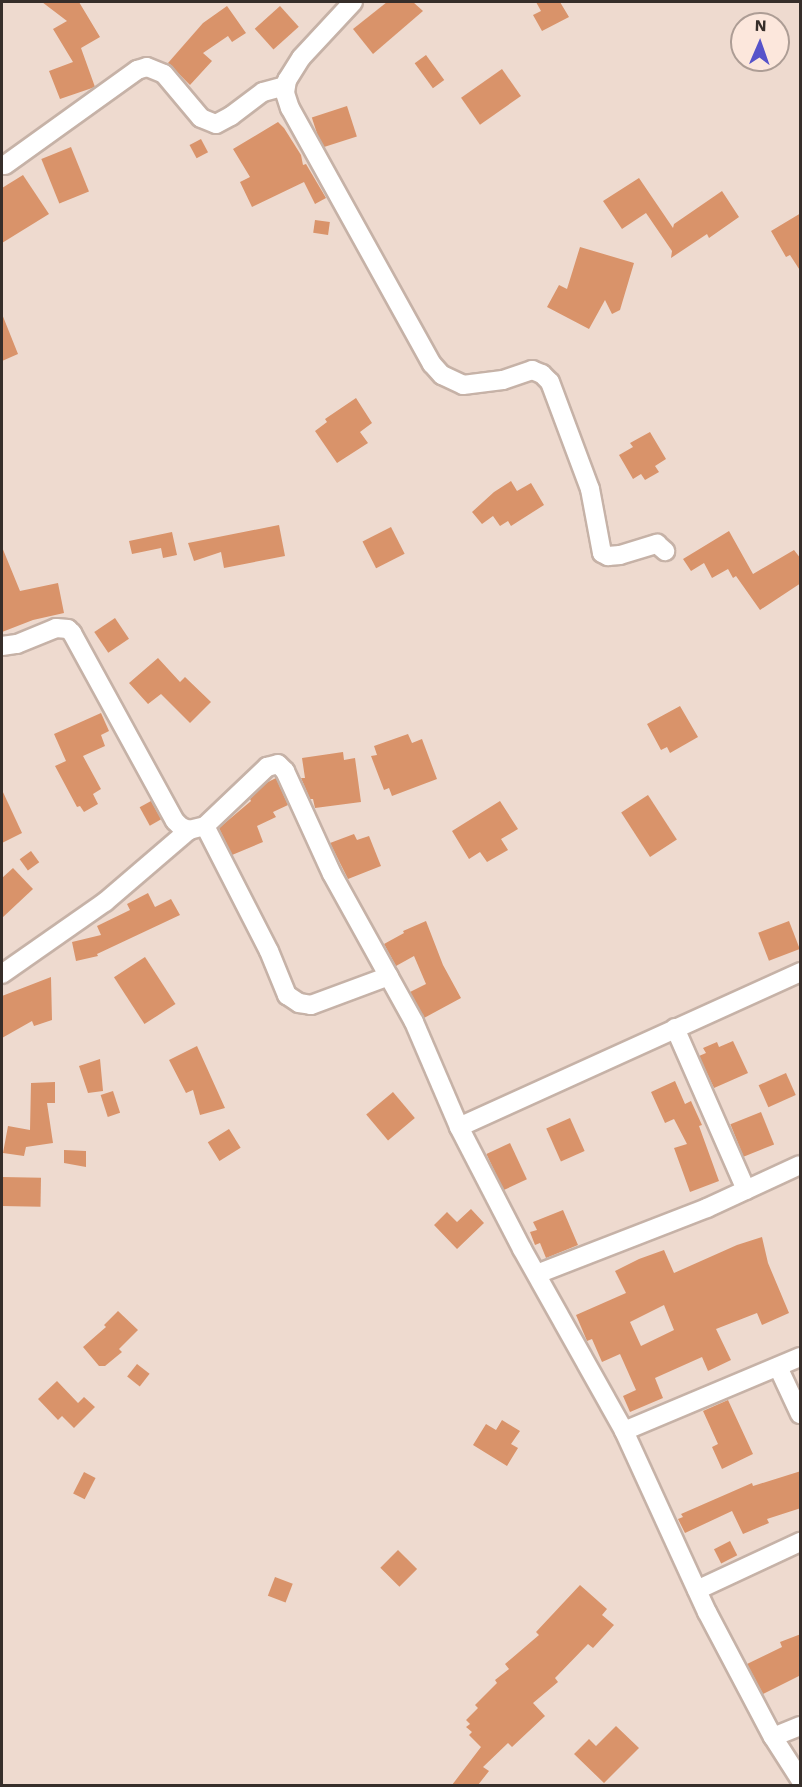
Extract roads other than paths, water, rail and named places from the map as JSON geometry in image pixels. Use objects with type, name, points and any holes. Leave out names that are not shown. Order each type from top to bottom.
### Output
[{"type":"street","points":[[349,3],[301,58],[285,86],[290,108],[432,364],[442,375],[463,385],[503,380],[532,370],[542,374],[550,382],[590,489],[602,553],[608,556],[620,555],[657,544],[665,551]]},
{"type":"street","points":[[5,165],[137,70],[147,67],[164,74],[201,118],[216,124],[231,116],[263,92],[285,86]]},
{"type":"street","points":[[2,646],[17,645],[57,628],[68,629],[175,821],[197,828],[269,951],[287,995],[299,1003],[311,1005],[389,976]]},
{"type":"street","points":[[2,974],[105,902],[197,828],[267,767],[278,764],[282,767],[332,874],[414,1022],[459,1126],[537,1274],[624,1431],[697,1590],[773,1737],[801,1779]]},
{"type":"street","points":[[459,1126],[801,972]]},
{"type":"street","points":[[675,1028],[746,1190]]},
{"type":"street","points":[[537,1274],[707,1208],[801,1165]]},
{"type":"street","points":[[624,1431],[801,1357]]},
{"type":"street","points":[[778,1366],[801,1414]]},
{"type":"street","points":[[697,1590],[801,1542]]},
{"type":"street","points":[[773,1737],[801,1726]]}]
